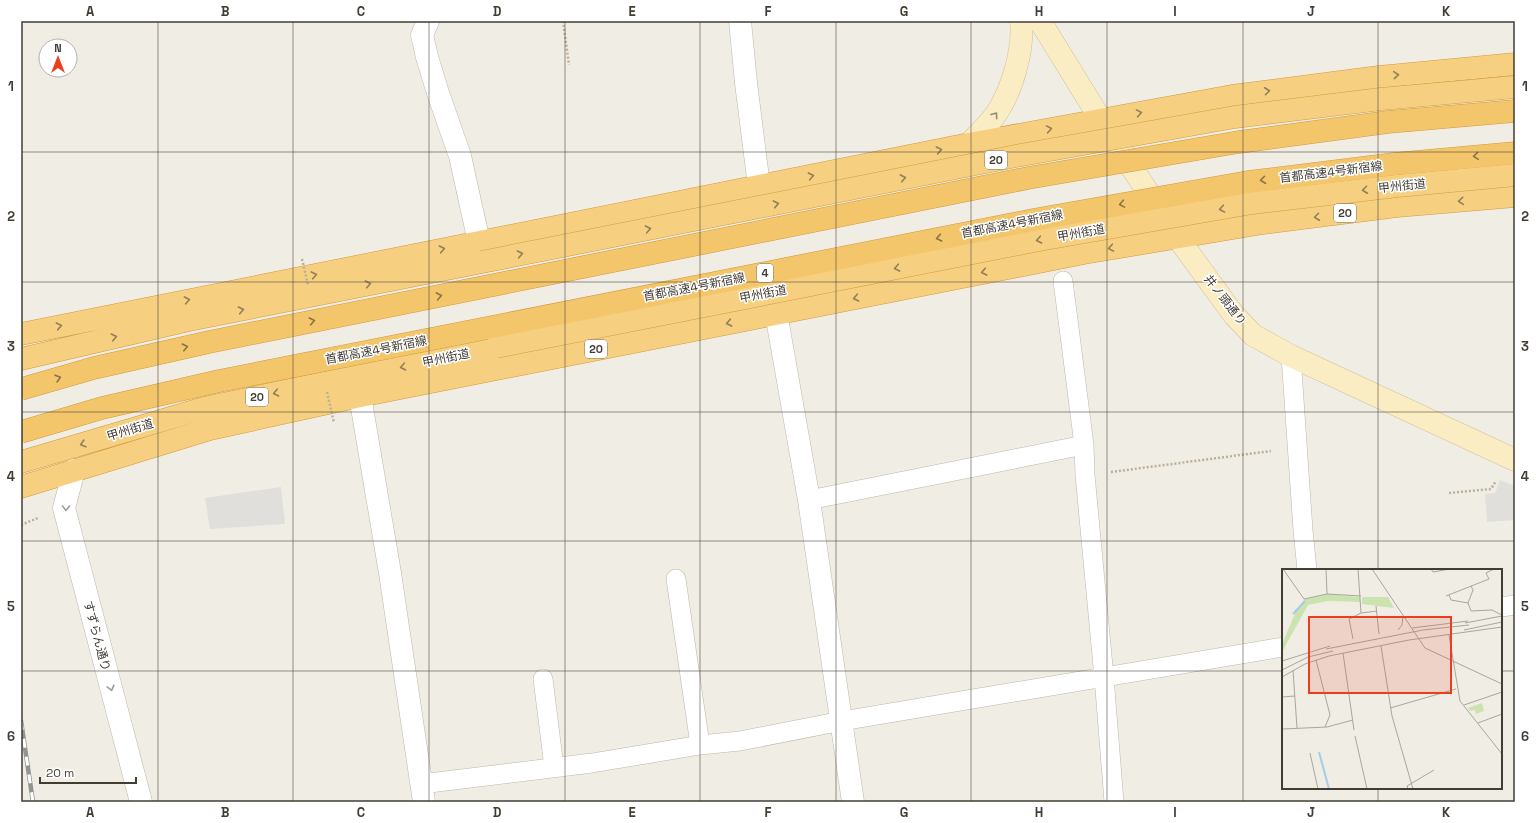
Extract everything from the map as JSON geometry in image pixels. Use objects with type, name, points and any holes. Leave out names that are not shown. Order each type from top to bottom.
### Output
[{"type":"highway","points":[[21,334],[480,252],[759,186],[969,144],[1232,96],[1379,77],[1515,64]]},
{"type":"highway","name":"20","points":[[21,359],[480,252],[1235,117],[1381,99],[1515,87]]},
{"type":"highway","points":[[21,389],[94,368],[209,342],[1028,178],[1238,142],[1388,122],[1515,112]]},
{"type":"highway","name":"首都高速4号新宿線","points":[[21,432],[102,408],[219,381],[1033,220],[1248,182],[1394,164],[1515,153]]},
{"type":"highway","name":"甲州街道","points":[[21,462],[204,408],[496,347],[1039,240],[1252,203],[1397,186],[1515,175]]},
{"type":"highway","name":"20","points":[[21,487],[210,428],[360,396],[1084,253],[1263,224],[1397,206],[1514,200]]},
{"type":"main road","points":[[969,144],[996,115],[1011,85],[1023,35],[1021,21]]},
{"type":"main road","name":"井ノ頭通り","points":[[1040,21],[1101,120],[1177,237],[1234,315],[1253,334],[1290,356],[1512,459]]},
{"type":"street","points":[[428,21],[422,36],[438,93],[460,156],[480,252]]},
{"type":"street","points":[[740,21],[759,186]]},
{"type":"street","points":[[776,313],[809,500],[853,802]]},
{"type":"street","points":[[360,396],[390,573],[422,793]]},
{"type":"street","name":"すずらん通り","points":[[74,470],[64,508],[141,802]]},
{"type":"lane","points":[[1063,281],[1084,445],[1085,475],[1114,802]]},
{"type":"lane","points":[[1290,356],[1307,569]]},
{"type":"lane","points":[[809,500],[1084,445]]},
{"type":"lane","points":[[676,579],[700,744]]},
{"type":"lane","points":[[1502,607],[1515,605]]},
{"type":"lane","points":[[422,793],[554,767],[592,763],[700,744],[740,741],[842,721],[1282,647]]},
{"type":"lane","points":[[543,679],[554,767]]},
{"type":"path","points":[[562,21],[569,65]]},
{"type":"path","points":[[302,258],[308,285]]},
{"type":"path","points":[[328,392],[334,423]]},
{"type":"path","points":[[1085,475],[1297,448]]},
{"type":"path","points":[[1449,493],[1491,489],[1512,459]]},
{"type":"shaded area","points":[[1500,480],[1515,486],[1515,520],[1487,522],[1485,494],[1495,493]]},
{"type":"shaded area","points":[[281,487],[285,524],[210,529],[205,498]]},
{"type":"railway","points":[[21,721],[33,802]]}]
